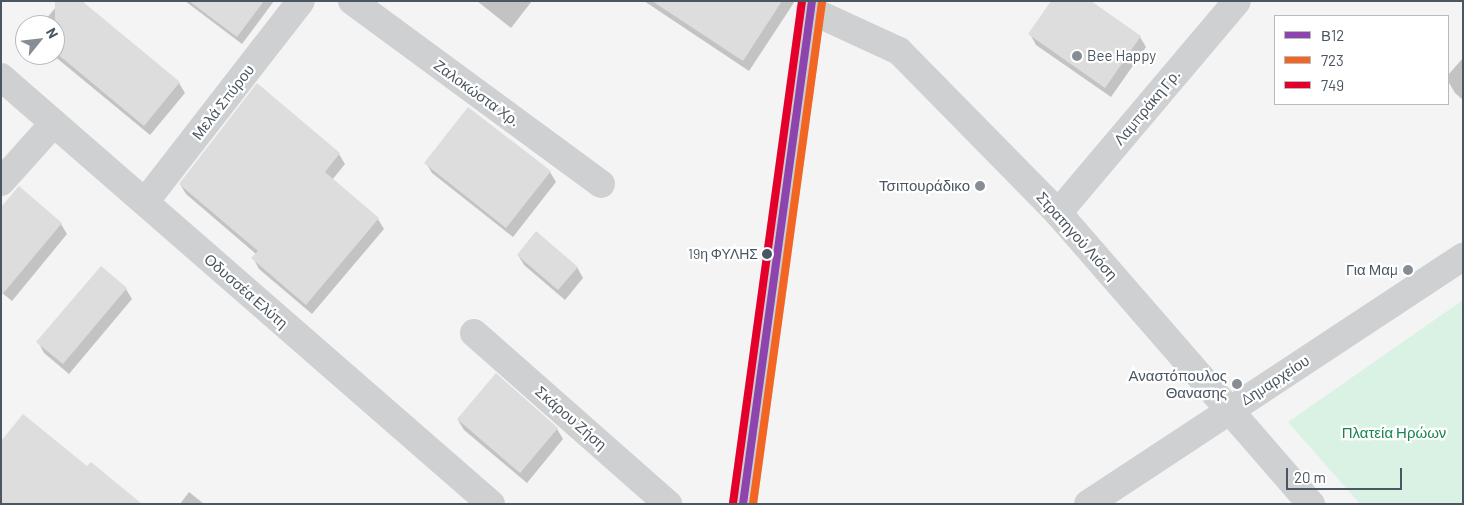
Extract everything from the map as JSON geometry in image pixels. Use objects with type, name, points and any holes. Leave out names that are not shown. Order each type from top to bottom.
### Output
[{"type":"main road","points":[[743,504],[811,6]]},
{"type":"street","name":"Μελά Σπύρου","points":[[145,202],[301,1]]},
{"type":"street","name":"Ζαλοκώστα Χρ.","points":[[352,1],[601,184]]},
{"type":"street","name":"Λαμπράκη Γρ.","points":[[1058,213],[1237,1]]},
{"type":"street","name":"Στρατηγού Λιόση","points":[[811,6],[899,50],[1058,213],[1311,504]]},
{"type":"street","name":"Οδυσσέα Ελύτη","points":[[1,77],[491,504]]},
{"type":"street","points":[[1,182],[54,123]]},
{"type":"street","name":"Δημαρχείου","points":[[1088,504],[1463,257]]},
{"type":"street","name":"Σκάρου Ζήση","points":[[474,333],[668,504]]},
{"type":"green space","name":"Πλατεία Ηρώων","points":[[1463,300],[1463,504],[1360,504],[1288,422]]},
{"type":"building","points":[[55,1],[82,1],[180,82],[144,126],[65,60],[65,15],[55,15]]},
{"type":"building","points":[[189,1],[264,1],[237,37]]},
{"type":"building","points":[[652,1],[782,1],[743,61]]},
{"type":"building","points":[[1051,1],[1091,1],[1141,36],[1105,88],[1028,34]]},
{"type":"building","points":[[257,83],[340,153],[325,172],[379,218],[306,305],[251,258],[258,251],[179,184]]},
{"type":"building","points":[[468,107],[551,171],[506,228],[424,163]]},
{"type":"building","points":[[19,186],[62,223],[1,296],[1,207]]},
{"type":"building","points":[[536,231],[578,267],[558,290],[517,255]]},
{"type":"building","points":[[101,266],[127,288],[63,364],[36,342]]},
{"type":"building","points":[[496,373],[558,428],[520,473],[457,419]]},
{"type":"building","points":[[23,414],[87,466],[91,462],[142,504],[1,504],[1,441]]},
{"type":"transit line","name":"749","points":[[733,503],[802,1]]},
{"type":"transit line","name":"Β12","points":[[743,504],[812,1]]},
{"type":"transit line","name":"723","points":[[753,504],[822,2]]},
{"type":"place","name":"Bee Happy","points":[[1077,56]]},
{"type":"place","name":"Τσιπουράδικο","points":[[980,186]]},
{"type":"place","name":"19η ΦΥΛΗΣ","points":[[767,254]]},
{"type":"place","name":"Για Μαμ","points":[[1408,270]]},
{"type":"place","name":"Αναστόπουλος Θανασης","points":[[1237,384]]}]
